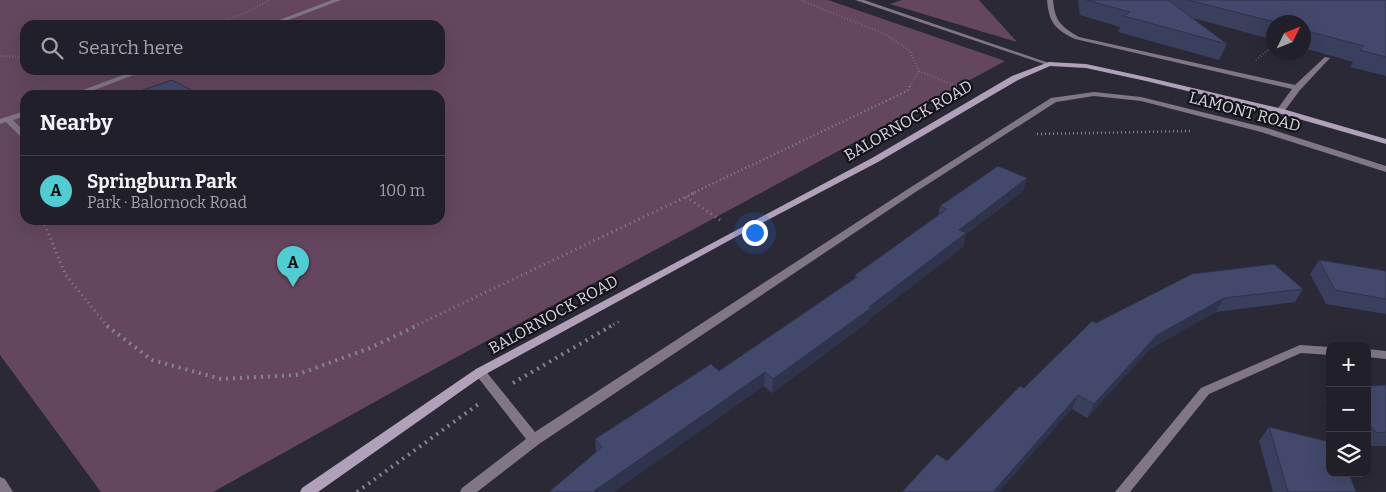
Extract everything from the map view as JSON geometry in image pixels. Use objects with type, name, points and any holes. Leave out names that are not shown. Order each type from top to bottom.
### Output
[{"type":"street","points":[[283,20],[338,0]]},
{"type":"street","points":[[858,0],[1049,64]]},
{"type":"street","points":[[1050,0],[1050,16],[1059,29],[1076,38],[1297,88]]},
{"type":"street","points":[[1280,111],[1297,88],[1327,58]]},
{"type":"street","name":"BALORNOCK ROAD","points":[[307,492],[480,372],[875,160],[1015,78],[1049,64],[1086,66],[1280,111],[1386,142]]},
{"type":"street","points":[[88,90],[130,75]]},
{"type":"street","name":"LAMONT ROAD","points":[[1000,134],[1054,100],[1094,94],[1141,99],[1254,128],[1386,169]]},
{"type":"street","points":[[4,120],[20,114]]},
{"type":"street","points":[[4,120],[20,132]]},
{"type":"street","points":[[467,492],[534,440],[1000,134]]},
{"type":"street","points":[[1122,492],[1204,391],[1300,349],[1326,351]]},
{"type":"street","points":[[1371,353],[1386,355]]},
{"type":"street","name":"BALORNOCK ROAD","points":[[480,372],[534,440]]},
{"type":"street","points":[[0,482],[6,492]]},
{"type":"path","points":[[227,20],[246,13],[270,0]]},
{"type":"path","points":[[45,225],[65,274],[104,324],[152,360],[221,380],[296,375],[370,348],[907,91],[919,71],[910,51],[885,34],[800,0]]},
{"type":"path","points":[[0,56],[20,57]]},
{"type":"path","points":[[1000,134],[1196,131]]},
{"type":"path","points":[[686,197],[738,232]]},
{"type":"path","points":[[357,492],[432,435],[496,393],[622,319]]},
{"type":"shaded area","points":[[0,0],[828,0],[1005,61],[405,385],[213,492],[101,492],[0,355]]},
{"type":"shaded area","points":[[902,0],[979,0],[1017,42],[890,4]]},
{"type":"building","points":[[1086,0],[1168,0],[1227,44],[1124,16],[1130,12]]},
{"type":"building","points":[[1188,0],[1386,0],[1386,57],[1360,50],[1364,46],[1311,32],[1311,15],[1266,15],[1266,20]]},
{"type":"building","points":[[172,80],[191,90],[143,90]]},
{"type":"building","points":[[998,166],[1027,178],[959,230],[966,233],[869,307],[871,308],[773,379],[765,372],[594,491],[596,492],[549,492],[602,447],[595,439],[711,364],[719,371],[857,277],[855,275],[947,209],[940,206]]},
{"type":"building","points":[[1319,260],[1386,271],[1386,299],[1335,290]]},
{"type":"building","points":[[1274,264],[1303,289],[1224,298],[1157,335],[1094,404],[1078,395],[993,492],[902,492],[937,454],[947,461],[1020,386],[1024,388],[1092,321],[1096,323],[1192,274]]},
{"type":"building","points":[[1386,385],[1386,432],[1377,433],[1371,426],[1371,386]]},
{"type":"building","points":[[1269,427],[1326,441],[1326,477],[1350,477],[1356,492],[1288,492]]},
{"type":"place","name":"Springburn Park","points":[[293,287]]}]
